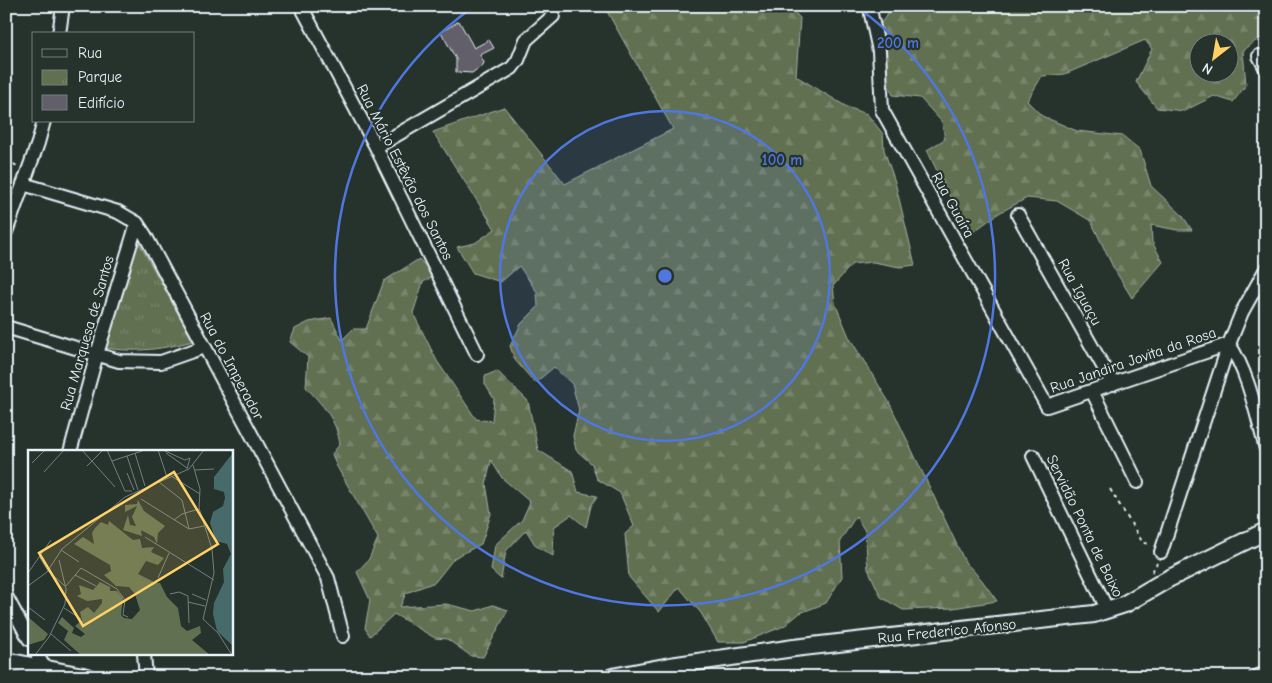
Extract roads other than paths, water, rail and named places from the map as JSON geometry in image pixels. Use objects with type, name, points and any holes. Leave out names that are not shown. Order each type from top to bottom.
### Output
[{"type":"main road","name":"Rua Frederico Afonso","points":[[612,677],[670,666],[794,648],[1070,618],[1108,611],[1266,531]]},
{"type":"main road","points":[[6,661],[41,661],[81,676]]},
{"type":"street","points":[[59,32],[63,6]]},
{"type":"street","name":"Rua Mário Estêvão dos Santos","points":[[301,6],[376,147],[477,354]]},
{"type":"street","name":"Rua Guaíra","points":[[872,6],[871,14],[879,51],[882,110],[1047,406]]},
{"type":"street","points":[[376,147],[512,68],[518,60],[526,40],[553,16]]},
{"type":"street","points":[[1259,56],[1266,69]]},
{"type":"street","points":[[6,232],[44,122]]},
{"type":"street","points":[[23,184],[118,212],[137,223]]},
{"type":"street","name":"Rua Iguaçu","points":[[1018,215],[1113,384]]},
{"type":"street","name":"Rua do Imperador","points":[[137,223],[328,578],[343,636]]},
{"type":"street","name":"Rua Marquesa de Santos","points":[[71,450],[97,354],[137,223]]},
{"type":"street","points":[[1163,548],[1228,344],[1242,312],[1266,269]]},
{"type":"street","points":[[6,327],[119,361],[161,362],[204,347]]},
{"type":"street","points":[[1228,344],[1238,357],[1266,449]]},
{"type":"street","name":"Rua Jandira Jovita da Rosa","points":[[1047,406],[1228,344]]},
{"type":"street","points":[[1092,391],[1137,482]]},
{"type":"street","name":"Servidão Ponta de Baixo","points":[[1033,456],[1108,611]]},
{"type":"street","points":[[6,596],[28,636]]},
{"type":"street","points":[[144,656],[146,677]]},
{"type":"street","points":[[1255,677],[1266,673]]}]
